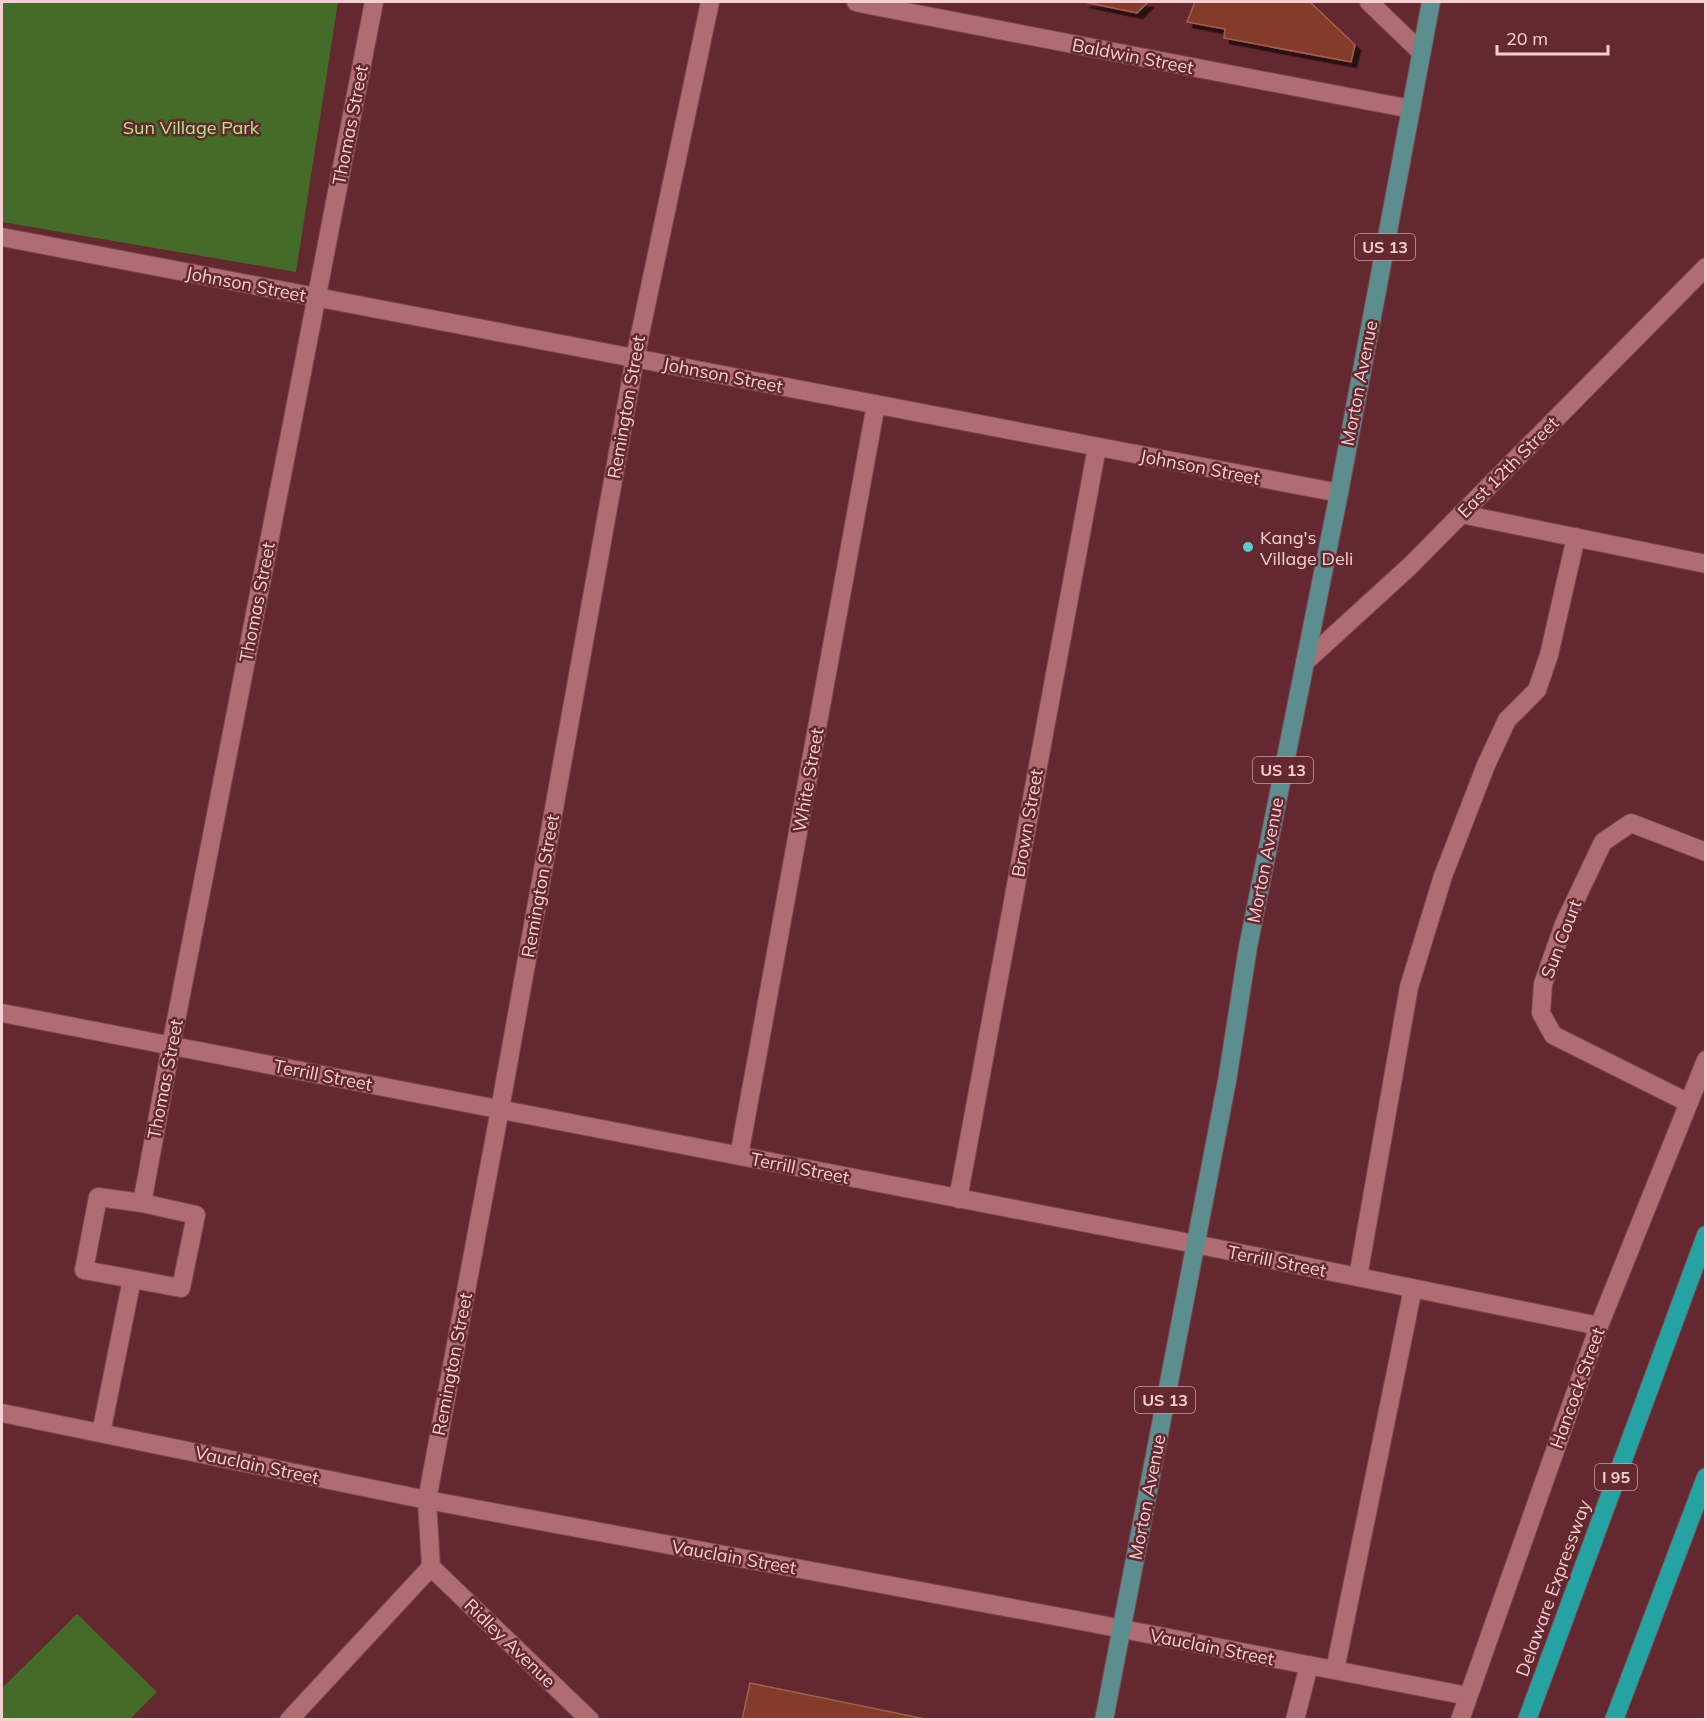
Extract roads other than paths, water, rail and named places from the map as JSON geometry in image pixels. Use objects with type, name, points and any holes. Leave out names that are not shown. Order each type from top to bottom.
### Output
[{"type":"highway","name":"Delaware Expressway","points":[[1527,1719],[1706,1235]]},
{"type":"highway","points":[[1614,1719],[1706,1477]]},
{"type":"main road","name":"Morton Avenue","points":[[1104,1719],[1229,1070],[1248,947],[1339,493],[1431,2]]},
{"type":"street","name":"Thomas Street","points":[[142,1203],[374,2]]},
{"type":"street","name":"Remington Street","points":[[431,1567],[427,1500],[635,358],[710,2]]},
{"type":"street","name":"Baldwin Street","points":[[858,2],[1411,109]]},
{"type":"street","points":[[1369,2],[1422,52]]},
{"type":"street","name":"Johnson Street","points":[[2,237],[1339,493]]},
{"type":"street","name":"East 12th Street","points":[[1305,662],[1410,566],[1706,267]]},
{"type":"street","name":"White Street","points":[[739,1156],[876,404]]},
{"type":"street","name":"Brown Street","points":[[958,1198],[1097,447]]},
{"type":"street","points":[[1461,514],[1706,564]]},
{"type":"street","points":[[1358,1277],[1409,987],[1443,876],[1486,765],[1507,720],[1537,690],[1549,655],[1576,537]]},
{"type":"street","name":"Sun Court","points":[[1689,1103],[1553,1035],[1541,1013],[1542,994],[1543,984],[1564,924],[1602,842],[1631,823],[1706,852]]},
{"type":"street","name":"Terrill Street","points":[[2,1013],[958,1198],[1599,1326]]},
{"type":"street","name":"Hancock Street","points":[[1460,1719],[1599,1326],[1706,1060]]},
{"type":"street","points":[[98,1197],[142,1203],[196,1215],[181,1288],[132,1279],[84,1270],[98,1197]]},
{"type":"street","points":[[101,1432],[132,1279]]},
{"type":"street","points":[[1335,1670],[1413,1288]]},
{"type":"street","name":"Vauclain Street","points":[[2,1413],[427,1500],[1468,1696]]},
{"type":"street","points":[[289,1719],[431,1567]]},
{"type":"street","name":"Ridley Avenue","points":[[431,1567],[590,1719]]},
{"type":"street","points":[[1294,1719],[1309,1665]]},
{"type":"place","name":"Kang's Village Deli","points":[[1248,547]]},
{"type":"park label","name":"Sun Village Park","points":[[191,127]]}]
